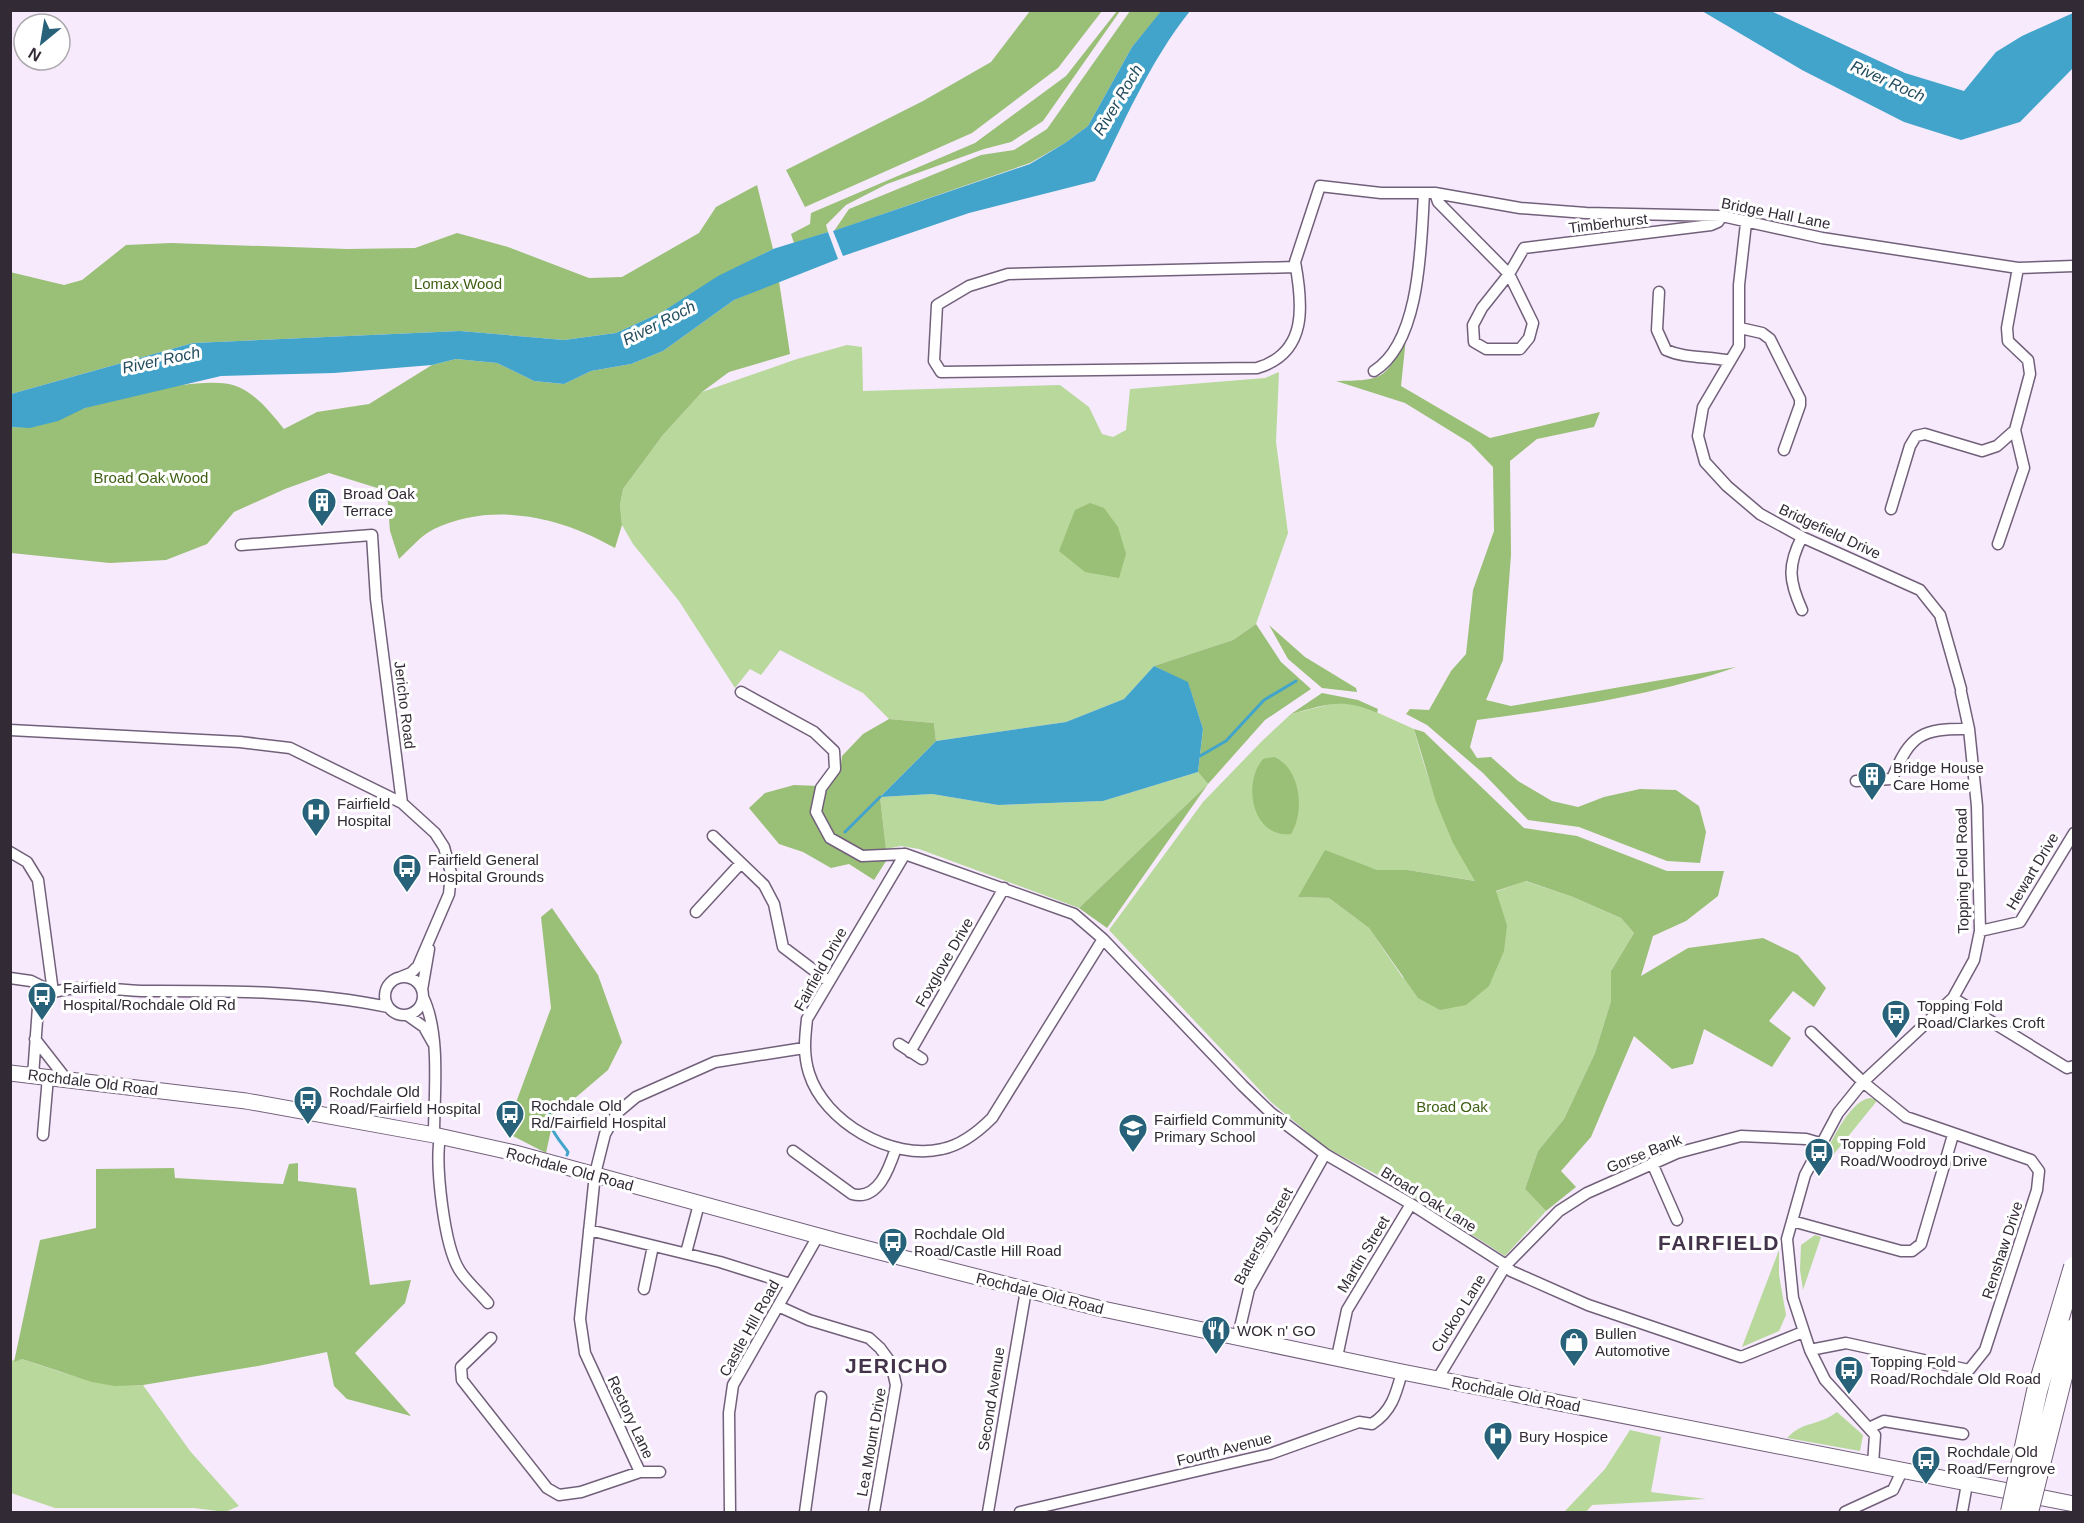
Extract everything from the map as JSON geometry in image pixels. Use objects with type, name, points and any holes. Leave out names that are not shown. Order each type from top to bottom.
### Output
[{"type":"highway","points":[[2011,1512],[2037,1391],[2073,1268]]},
{"type":"highway","points":[[2028,1512],[2073,1329]]},
{"type":"main road","name":"Rochdale Old Road","points":[[10,1073],[246,1101],[437,1136],[595,1174],[699,1204],[1026,1290],[1402,1372],[2073,1504]]},
{"type":"street","name":"Bridge Hall Lane","points":[[1296,267],[1295,262],[1320,186],[1381,193],[1430,193],[1520,208],[1586,213],[1722,216],[1746,223],[2018,268],[2073,266]]},
{"type":"street","name":"Timberhurst","points":[[1430,193],[1509,274],[1533,323],[1529,338],[1520,349],[1486,349],[1474,342],[1473,325],[1482,308],[1509,274],[1524,248],[1711,225],[1718,222],[1722,216]]},
{"type":"street","points":[[1374,371],[1384,365],[1397,345],[1413,303],[1430,193]]},
{"type":"street","name":"Bridgefield Drive","points":[[1746,223],[1739,285],[1739,346],[1703,407],[1698,436],[1705,462],[1727,486],[1760,514],[1802,537],[1920,590],[1940,615],[1961,691]]},
{"type":"street","points":[[1296,267],[1301,294],[1300,326],[1287,350],[1274,363],[1257,368],[941,372],[933,361],[937,305],[969,286],[1008,274],[1296,267]]},
{"type":"street","points":[[1998,544],[2024,468],[2015,430],[2030,374],[2028,360],[2008,341],[2007,328],[2018,268]]},
{"type":"street","points":[[1659,292],[1657,330],[1666,350],[1676,355],[1714,357],[1730,361]]},
{"type":"street","points":[[1740,328],[1762,333],[1770,339],[1800,399],[1784,450]]},
{"type":"street","points":[[1892,509],[1910,446],[1916,436],[1925,434],[1982,451],[1997,446],[2015,430]]},
{"type":"street","name":"Jericho Road","points":[[241,546],[372,535],[376,599],[402,803]]},
{"type":"street","points":[[1802,537],[1791,557],[1791,587],[1803,610]]},
{"type":"street","name":"Topping Fold Road","points":[[1871,1427],[1825,1380],[1810,1350],[1793,1298],[1788,1269],[1788,1239],[1805,1175],[1838,1113],[1863,1082],[1953,998],[1974,960],[1980,931],[1977,806],[1969,729],[1961,691]]},
{"type":"street","points":[[741,692],[814,732],[834,751],[835,769],[821,788],[816,812],[830,838],[862,856],[905,854],[1004,888],[1074,914],[1103,939]]},
{"type":"street","points":[[1856,782],[1892,779],[1911,742],[1936,728],[1969,729]]},
{"type":"street","points":[[10,730],[240,742],[290,748],[402,803],[435,832],[449,861],[451,889],[418,966],[411,973],[395,979],[386,989],[388,1007]]},
{"type":"street","name":"Hewart Drive","points":[[1980,931],[2020,922],[2073,833]]},
{"type":"street","points":[[713,836],[764,885],[774,904],[783,947],[828,981]]},
{"type":"street","points":[[10,852],[27,862],[38,880],[53,992]]},
{"type":"street","name":"Fairfield Drive","points":[[905,854],[807,1018],[804,1048],[813,1084],[828,1106],[858,1129],[896,1148],[918,1152],[941,1150],[968,1138],[992,1118],[1103,939]]},
{"type":"street","points":[[696,912],[741,862]]},
{"type":"street","name":"Foxglove Drive","points":[[910,1052],[1004,888]]},
{"type":"street","points":[[407,1015],[418,1009],[431,937]]},
{"type":"street","name":"Broad Oak Lane","points":[[1103,939],[1242,1086],[1271,1113],[1324,1154],[1411,1204],[1506,1265],[1511,1271],[1559,1294],[1741,1357],[1803,1332]]},
{"type":"street","points":[[401,977],[414,980],[434,1025],[438,1155],[448,1240],[459,1270],[488,1303]]},
{"type":"street","points":[[10,978],[31,981],[53,992]]},
{"type":"street","points":[[43,1135],[40,1077],[35,1039],[38,1007],[43,998],[53,992],[91,989],[263,993],[339,999],[388,1007],[394,1012],[407,1015],[424,1027],[433,1044]]},
{"type":"street","points":[[1953,998],[2067,1068],[2073,1066]]},
{"type":"street","name":"Renshaw Drive","points":[[1810,1350],[1846,1343],[1969,1370],[1985,1350],[2037,1190],[2039,1171],[2031,1160],[1906,1117],[1863,1082],[1811,1032]]},
{"type":"street","points":[[35,1039],[67,1080]]},
{"type":"street","points":[[899,1044],[922,1059]]},
{"type":"street","name":"Rectory Lane","points":[[491,1338],[461,1367],[462,1380],[547,1488],[559,1495],[581,1492],[640,1473],[585,1353],[579,1319],[595,1174],[605,1134],[617,1113],[636,1096],[715,1062],[804,1048]]},
{"type":"street","points":[[1792,1221],[1901,1251],[1912,1251],[1921,1244],[1953,1135]]},
{"type":"street","name":"Gorse Bank","points":[[1506,1265],[1559,1211],[1587,1193],[1677,1153],[1741,1136],[1806,1138],[1820,1143]]},
{"type":"street","points":[[793,1151],[852,1194],[863,1197],[875,1191],[896,1148]]},
{"type":"street","name":"Battersby Street","points":[[1238,1336],[1249,1289],[1324,1154]]},
{"type":"street","points":[[1653,1163],[1677,1220]]},
{"type":"street","points":[[686,1253],[699,1204]]},
{"type":"street","name":"Martin Street","points":[[1337,1357],[1347,1311],[1411,1204]]},
{"type":"street","points":[[589,1230],[686,1253],[790,1284]]},
{"type":"street","name":"Castle Hill Road","points":[[730,1512],[730,1396],[737,1376],[818,1236]]},
{"type":"street","points":[[644,1289],[652,1273],[653,1246]]},
{"type":"street","name":"Cuckoo Lane","points":[[1438,1378],[1506,1265]]},
{"type":"street","name":"Second Avenue","points":[[988,1512],[1026,1290]]},
{"type":"street","name":"Lea Mount Drive","points":[[778,1306],[809,1320],[868,1338],[880,1348],[891,1364],[896,1385],[874,1512]]},
{"type":"street","name":"Fourth Avenue","points":[[1020,1512],[1270,1454],[1359,1422],[1372,1424],[1383,1416],[1395,1400],[1402,1372]]},
{"type":"street","points":[[805,1512],[821,1397]]},
{"type":"street","points":[[1872,1464],[1876,1443],[1871,1427],[1884,1420],[1963,1434]]},
{"type":"street","points":[[1845,1512],[1893,1490],[1902,1471]]},
{"type":"street","points":[[640,1473],[660,1472]]},
{"type":"street","points":[[1962,1512],[1967,1484]]},
{"type":"green space","points":[[1030,11],[1102,11],[1058,68],[972,133],[805,207],[786,170],[923,101],[991,62]]},
{"type":"green space","points":[[1117,11],[1120,11],[1043,121],[1011,142],[984,149],[887,184],[846,205],[826,225],[828,232],[794,243],[791,234],[810,224],[811,213],[975,143],[1066,76]]},
{"type":"green space","points":[[1130,11],[1162,11],[1132,47],[1088,126],[1065,143],[1030,163],[834,231],[849,209],[981,155],[1014,150],[1047,129]]},
{"type":"green space","name":"Lomax Wood","points":[[757,185],[773,249],[718,277],[662,312],[616,333],[564,340],[460,331],[193,343],[11,394],[10,272],[64,285],[82,280],[126,245],[171,243],[347,249],[415,248],[457,233],[508,247],[589,278],[622,277],[699,233],[716,207]]},
{"type":"green space","name":"Broad Oak Wood","points":[[779,281],[790,354],[729,372],[702,392],[663,435],[623,489],[620,505],[622,525],[615,548],[594,537],[550,521],[526,516],[480,516],[434,529],[399,559],[390,531],[387,491],[329,473],[285,489],[234,512],[207,544],[166,560],[110,563],[11,553],[10,427],[41,425],[99,403],[137,393],[181,385],[219,383],[233,385],[248,392],[262,403],[284,429],[317,412],[369,404],[432,365],[456,359],[497,363],[534,381],[564,384],[591,371],[631,364],[663,351],[734,300]]},
{"type":"green space","points":[[1406,338],[1401,386],[1490,438],[1600,412],[1594,427],[1537,439],[1510,461],[1511,555],[1503,660],[1486,700],[1511,706],[1736,667],[1674,686],[1641,693],[1575,706],[1477,720],[1470,747],[1477,758],[1491,757],[1518,781],[1552,801],[1578,807],[1604,797],[1640,789],[1676,790],[1699,806],[1706,832],[1700,863],[1667,861],[1579,827],[1528,820],[1483,773],[1427,725],[1406,714],[1410,709],[1429,710],[1451,671],[1466,654],[1473,590],[1494,531],[1493,467],[1470,443],[1405,403],[1336,381],[1363,380],[1380,375],[1393,363]]},
{"type":"green space","points":[[847,345],[862,347],[863,391],[1060,385],[1089,407],[1102,434],[1113,437],[1126,430],[1130,389],[1265,378],[1279,372],[1276,442],[1288,533],[1256,624],[1233,640],[1154,666],[1124,699],[1066,722],[936,741],[934,723],[889,719],[863,693],[780,650],[761,675],[750,669],[735,688],[679,601],[633,544],[622,525],[620,505],[623,489],[663,435],[702,392],[797,359]]},
{"type":"green space","points":[[1090,503],[1104,508],[1118,527],[1126,554],[1119,578],[1085,572],[1059,551],[1075,510]]},
{"type":"green space","points":[[1256,624],[1281,662],[1311,689],[1265,720],[1208,784],[1198,772],[1203,729],[1188,683],[1154,666],[1233,640]]},
{"type":"green space","points":[[1269,625],[1305,657],[1356,688],[1357,692],[1322,688],[1288,659]]},
{"type":"green space","points":[[1322,693],[1358,700],[1378,709],[1377,713],[1354,705],[1334,704],[1291,714]]},
{"type":"green space","name":"Broad Oak","points":[[1335,703],[1356,703],[1414,729],[1439,807],[1476,881],[1408,870],[1377,870],[1352,862],[1299,897],[1329,898],[1369,928],[1403,978],[1507,925],[1495,892],[1525,881],[1573,897],[1621,918],[1634,933],[1611,971],[1611,1001],[1595,1053],[1564,1119],[1538,1151],[1525,1189],[1546,1211],[1505,1256],[1387,1180],[1325,1147],[1271,1102],[1109,930],[1203,802],[1262,741],[1291,714]]},
{"type":"green space","points":[[889,719],[934,723],[936,741],[880,797],[886,849],[862,852],[833,836],[821,812],[824,790],[840,772],[842,756],[863,734]]},
{"type":"green space","points":[[1414,729],[1424,732],[1524,828],[1577,836],[1667,871],[1724,871],[1718,896],[1686,921],[1653,936],[1641,976],[1688,948],[1763,938],[1798,955],[1826,988],[1814,1007],[1793,991],[1769,1021],[1791,1038],[1772,1067],[1704,1029],[1693,1064],[1672,1069],[1634,1036],[1591,1137],[1561,1171],[1576,1187],[1546,1211],[1525,1189],[1538,1151],[1564,1119],[1595,1053],[1611,1001],[1611,971],[1634,933],[1621,918],[1573,897],[1526,881],[1496,891],[1507,925],[1504,951],[1489,986],[1466,1005],[1440,1010],[1418,998],[1369,928],[1329,898],[1298,897],[1325,850],[1377,870],[1408,870],[1475,881],[1453,843],[1436,802]]},
{"type":"green space","points":[[1274,757],[1290,771],[1298,791],[1298,814],[1291,834],[1278,833],[1268,828],[1260,819],[1252,795],[1256,770],[1263,759]]},
{"type":"green space","points":[[1198,772],[1208,784],[1079,908],[919,849],[901,846],[886,849],[880,797],[932,794],[998,805],[1103,801]]},
{"type":"green space","points":[[1208,784],[1107,928],[1079,908]]},
{"type":"green space","points":[[794,785],[819,786],[812,813],[828,840],[888,858],[874,880],[849,864],[831,868],[803,852],[779,844],[749,808],[765,793]]},
{"type":"green space","points":[[552,908],[598,975],[622,1042],[608,1070],[554,1116],[546,1153],[505,1132],[551,1008],[541,917]]},
{"type":"green space","points":[[1870,1098],[1877,1100],[1821,1170],[1819,1166],[1847,1116],[1854,1107]]},
{"type":"green space","points":[[298,1163],[298,1181],[356,1188],[370,1285],[411,1280],[405,1303],[355,1353],[411,1416],[347,1399],[334,1386],[327,1352],[143,1385],[115,1386],[92,1382],[22,1359],[14,1362],[40,1240],[96,1228],[96,1169],[174,1168],[175,1178],[283,1184],[289,1164]]},
{"type":"green space","points":[[1815,1235],[1821,1237],[1803,1290],[1800,1270],[1801,1245]]},
{"type":"green space","points":[[1779,1250],[1779,1275],[1786,1315],[1779,1331],[1742,1347]]},
{"type":"green space","points":[[22,1359],[96,1381],[143,1385],[190,1451],[239,1506],[225,1512],[194,1508],[55,1508],[11,1493],[10,1361]]},
{"type":"green space","points":[[1837,1412],[1863,1435],[1860,1451],[1787,1438],[1799,1428],[1823,1420]]},
{"type":"green space","points":[[1630,1430],[1661,1437],[1651,1492],[1706,1499],[1592,1505],[1586,1512],[1564,1512],[1605,1469]]},
{"type":"water","name":"River Roch","points":[[1162,10],[1190,11],[1150,72],[1095,181],[969,213],[843,256],[833,231],[1030,164],[1088,126],[1132,47]]},
{"type":"water","name":"River Roch","points":[[1702,11],[1771,11],[1905,73],[1964,91],[1996,52],[2022,36],[2073,13],[2073,68],[2020,122],[1961,140],[1904,122],[1802,70]]},
{"type":"water","name":"River Roch","points":[[828,232],[838,259],[734,300],[663,351],[631,364],[591,371],[564,384],[534,381],[497,363],[456,359],[432,365],[334,373],[221,376],[85,408],[58,421],[30,428],[11,427],[11,394],[193,343],[460,331],[564,340],[616,333],[662,312],[718,276],[773,249]]},
{"type":"water","points":[[1154,666],[1188,682],[1203,729],[1198,772],[1103,801],[998,805],[932,794],[880,797],[936,741],[1066,722],[1124,699]]},
{"type":"waterway","points":[[1200,756],[1226,741],[1264,700],[1296,681]]},
{"type":"waterway","points":[[845,832],[880,797]]},
{"type":"waterway","points":[[553,1104],[550,1110],[550,1123],[568,1152],[567,1155]]},
{"type":"place","name":"Broad Oak Terrace","points":[[322,528]]},
{"type":"place","name":"Bridge House Care Home","points":[[1872,802]]},
{"type":"place","name":"Fairfield Hospital","points":[[316,838]]},
{"type":"place","name":"Fairfield General Hospital Grounds","points":[[407,894]]},
{"type":"place","name":"Fairfield Hospital/Rochdale Old Rd","points":[[42,1022]]},
{"type":"place","name":"Topping Fold Road/Clarkes Croft","points":[[1896,1040]]},
{"type":"place","name":"Rochdale Old Road/Fairfield Hospital","points":[[308,1126]]},
{"type":"place","name":"Rochdale Old Rd/Fairfield Hospital","points":[[510,1140]]},
{"type":"place","name":"Fairfield Community Primary School","points":[[1133,1154]]},
{"type":"place","name":"Topping Fold Road/Woodroyd Drive","points":[[1819,1178]]},
{"type":"place","name":"Rochdale Old Road/Castle Hill Road","points":[[893,1268]]},
{"type":"place","name":"WOK n' GO","points":[[1216,1356]]},
{"type":"place","name":"Bullen Automotive","points":[[1574,1368]]},
{"type":"place","name":"Topping Fold Road/Rochdale Old Road","points":[[1849,1396]]},
{"type":"place","name":"Bury Hospice","points":[[1498,1462]]},
{"type":"place","name":"Rochdale Old Road/Ferngrove","points":[[1926,1486]]},
{"type":"district","name":"FAIRFIELD","points":[[1719,1242]]},
{"type":"district","name":"JERICHO","points":[[897,1365]]}]
